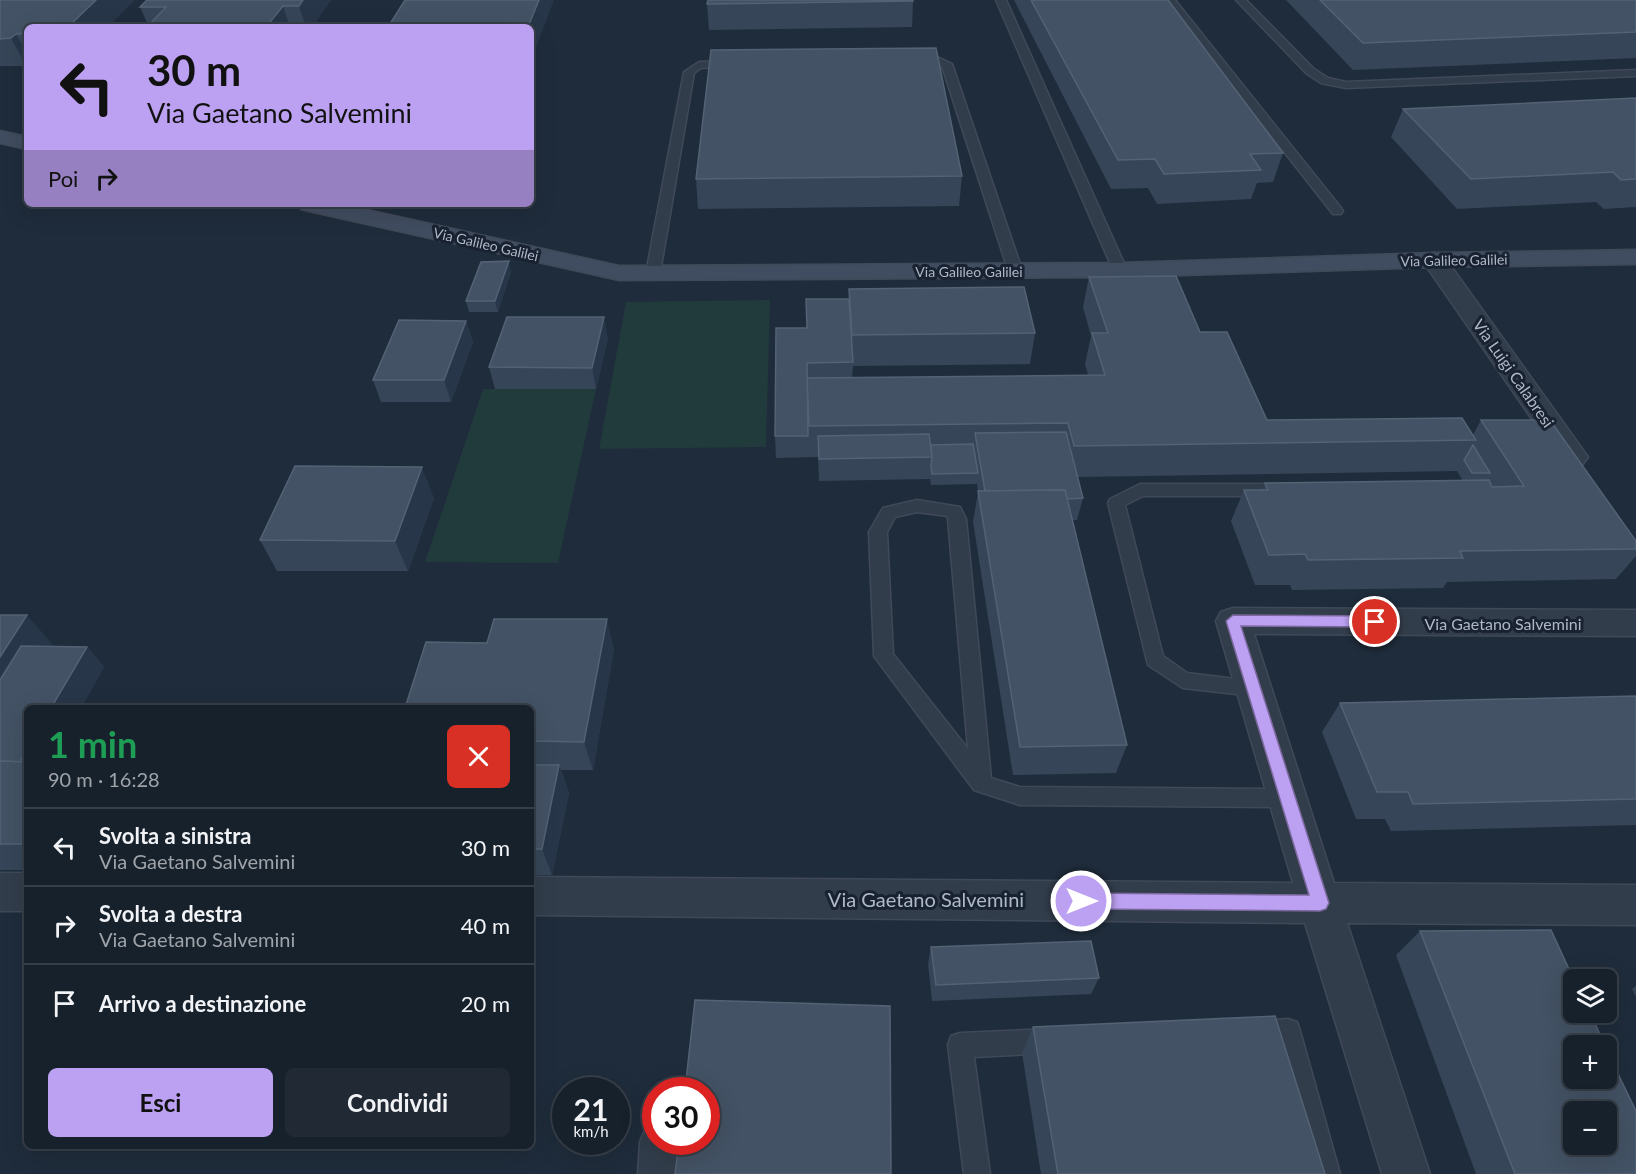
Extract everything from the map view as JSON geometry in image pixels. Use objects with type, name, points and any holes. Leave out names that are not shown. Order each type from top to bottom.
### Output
[{"type":"street","points":[[0,138],[24,142]]},
{"type":"street","name":"Via Galileo Galilei","points":[[322,207],[619,273],[1120,270],[1434,260],[1636,257]]},
{"type":"street","name":"Via Luigi Calabresi","points":[[1434,260],[1589,479]]},
{"type":"street","name":"Via Gaetano Salvemini","points":[[1406,1174],[1233,621],[1636,623]]},
{"type":"street","points":[[0,891],[24,892]]},
{"type":"street","name":"Via Gaetano Salvemini","points":[[534,896],[1636,905]]},
{"type":"street","points":[[1531,904],[1550,945]]},
{"type":"street","points":[[662,1174],[663,1155]]},
{"type":"lane","points":[[1000,0],[1120,270]]},
{"type":"lane","points":[[1170,0],[1337,211]]},
{"type":"lane","points":[[1241,0],[1310,71],[1326,81],[1346,85],[1636,73]]},
{"type":"lane","points":[[900,60],[935,59],[947,64],[1015,270]]},
{"type":"lane","points":[[653,273],[689,72],[699,65],[746,64]]},
{"type":"lane","points":[[1253,688],[1184,680],[1155,660],[1116,503],[1140,490],[1304,490]]},
{"type":"lane","points":[[981,784],[957,519],[954,511],[917,506],[889,512],[878,532],[885,656],[981,784],[1020,796],[1287,798]]},
{"type":"lane","points":[[1230,1034],[1288,1031],[1327,1174]]},
{"type":"lane","points":[[977,1174],[960,1044],[1077,1040]]},
{"type":"green space","points":[[770,300],[766,447],[599,449],[626,302]]},
{"type":"green space","points":[[483,389],[596,389],[558,563],[425,562]]},
{"type":"building","points":[[0,0],[96,0],[71,24],[24,24],[24,33],[0,39]]},
{"type":"building","points":[[147,0],[303,0],[299,6],[283,6],[268,24],[150,24],[166,7],[140,7]]},
{"type":"building","points":[[405,0],[539,0],[529,24],[390,24]]},
{"type":"building","points":[[708,0],[913,0],[913,1],[707,4]]},
{"type":"building","points":[[1031,0],[1168,0],[1283,153],[1250,154],[1261,170],[1164,174],[1155,159],[1118,160]]},
{"type":"building","points":[[1320,0],[1636,0],[1636,32],[1363,43]]},
{"type":"building","points":[[936,48],[962,176],[696,179],[711,50]]},
{"type":"building","points":[[1636,98],[1636,179],[1621,180],[1613,172],[1471,179],[1403,109]]},
{"type":"building","points":[[509,261],[495,301],[466,301],[481,262]]},
{"type":"building","points":[[1176,276],[1200,332],[1227,332],[1267,420],[1462,418],[1476,440],[1074,446],[1068,423],[809,426],[807,378],[1105,375],[1092,333],[1108,333],[1089,277]]},
{"type":"building","points":[[1024,287],[1035,333],[852,335],[849,289]]},
{"type":"building","points":[[806,299],[849,299],[853,362],[807,363],[808,436],[775,436],[776,328],[807,328]]},
{"type":"building","points":[[507,317],[604,317],[592,368],[489,367]]},
{"type":"building","points":[[399,320],[466,321],[444,380],[373,380]]},
{"type":"building","points":[[1481,420],[1550,420],[1636,541],[1636,549],[1460,551],[1463,558],[1308,560],[1305,554],[1269,555],[1244,490],[1268,490],[1265,483],[1489,480],[1492,487],[1524,486]]},
{"type":"building","points":[[1066,432],[1083,498],[1067,499],[1065,490],[985,491],[975,433]]},
{"type":"building","points":[[929,434],[932,457],[819,459],[818,436]]},
{"type":"building","points":[[973,444],[978,473],[932,474],[931,445]]},
{"type":"building","points":[[1473,445],[1490,473],[1472,473],[1464,460]]},
{"type":"building","points":[[295,466],[422,467],[395,541],[260,540]]},
{"type":"building","points":[[1065,490],[1127,745],[1020,747],[978,491]]},
{"type":"building","points":[[0,615],[27,615],[0,657]]},
{"type":"building","points":[[494,619],[607,619],[584,742],[534,741],[534,705],[406,705],[426,642],[487,643]]},
{"type":"building","points":[[21,646],[87,647],[53,705],[24,705],[24,755],[20,762],[0,761],[0,680]]},
{"type":"building","points":[[1636,696],[1636,799],[1413,804],[1408,792],[1377,792],[1340,703]]},
{"type":"building","points":[[0,761],[24,762],[24,844],[0,844]]},
{"type":"building","points":[[534,765],[559,765],[542,849],[534,849]]},
{"type":"building","points":[[1551,930],[1569,969],[1563,969],[1563,1023],[1595,1023],[1600,1035],[1563,1035],[1563,1089],[1617,1089],[1617,1072],[1636,1111],[1636,1174],[1515,1174],[1420,931]]},
{"type":"building","points":[[1091,941],[1099,978],[936,985],[931,947]]},
{"type":"building","points":[[695,1000],[890,1006],[891,1174],[675,1174],[677,1155],[720,1155],[720,1077],[686,1077]]},
{"type":"building","points":[[1275,1016],[1325,1174],[1058,1174],[1033,1027]]},
{"type":"route","points":[[1081,901],[1320,903],[1233,621],[1375,622]]}]
